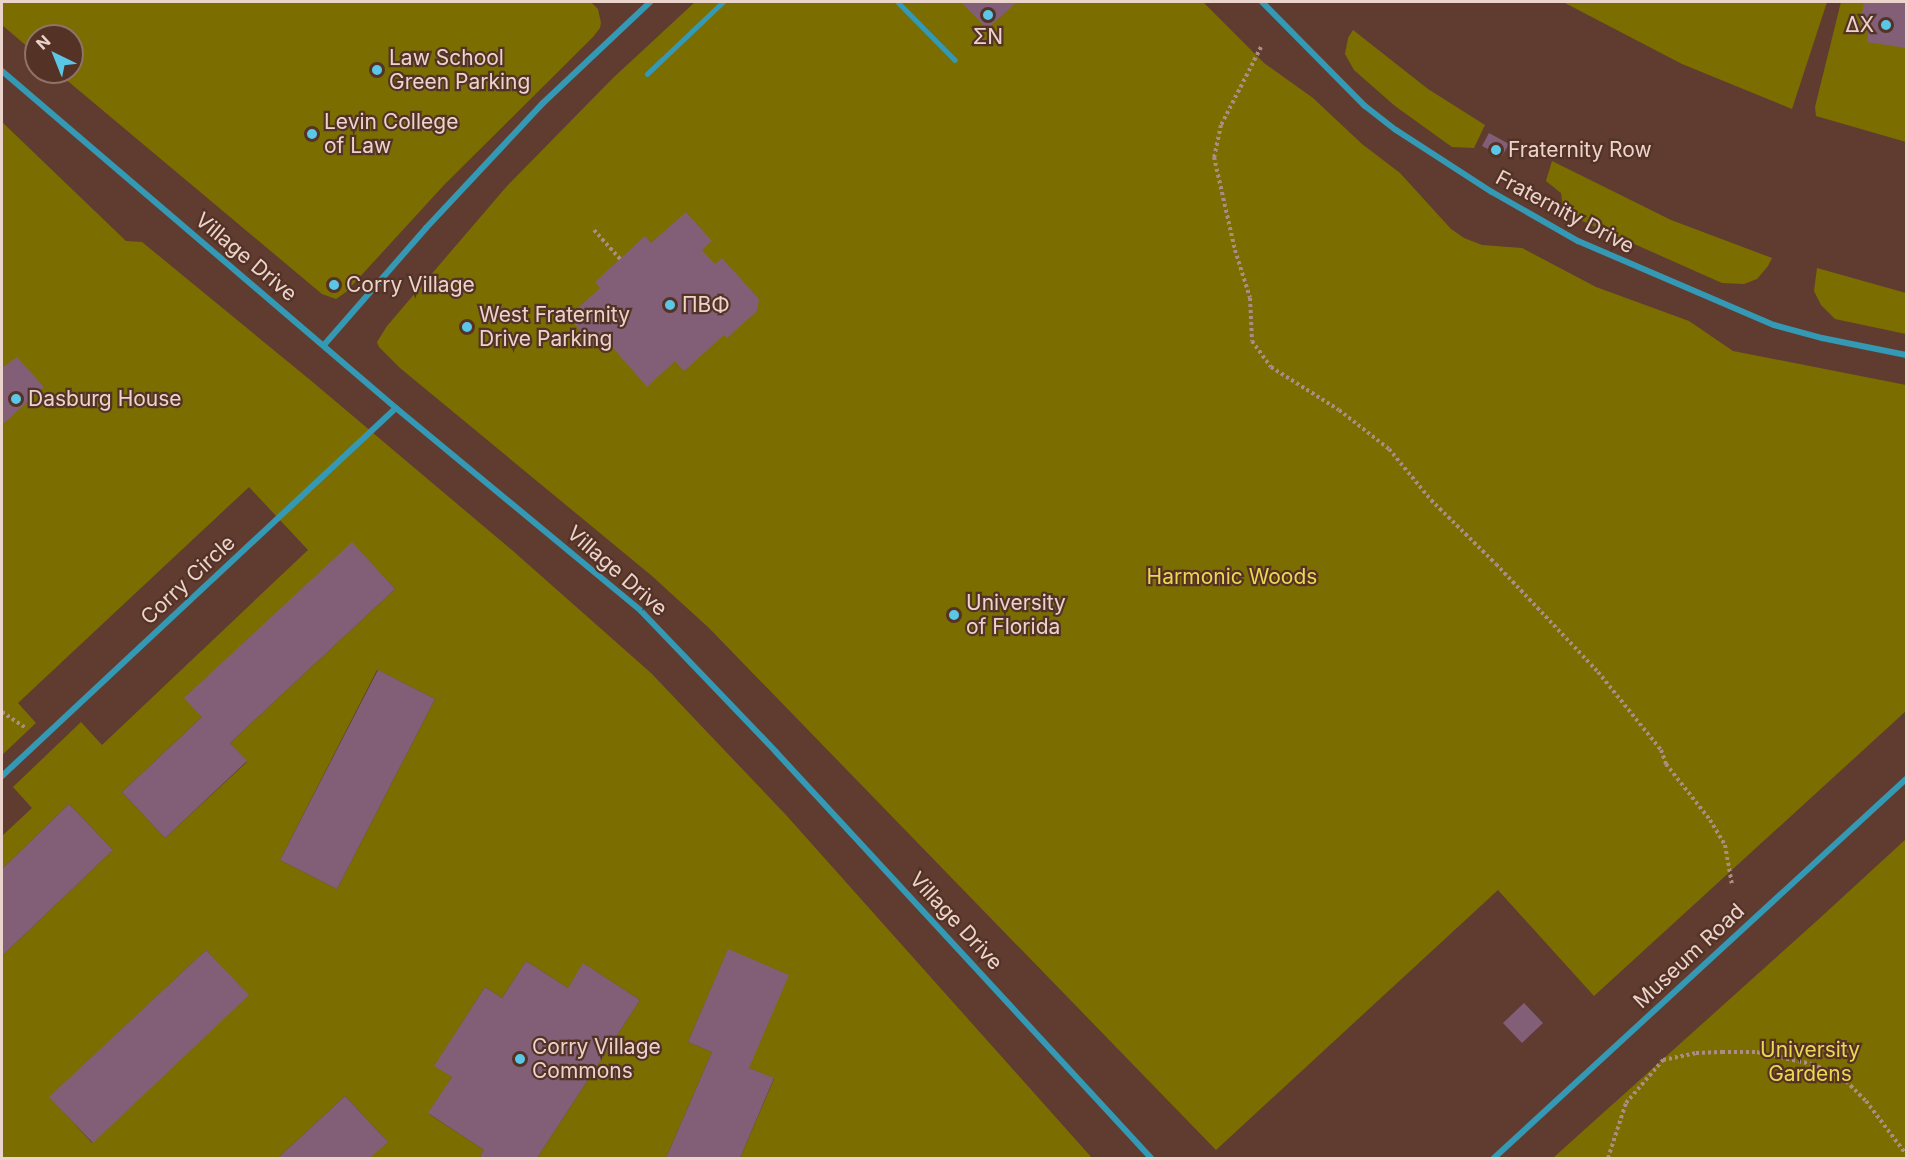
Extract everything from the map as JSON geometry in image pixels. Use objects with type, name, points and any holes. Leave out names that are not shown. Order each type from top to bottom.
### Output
[{"type":"street","points":[[324,345],[426,228],[543,103],[650,2]]},
{"type":"street","name":"Fraternity Drive","points":[[1262,2],[1365,105],[1388,124],[1492,192],[1578,241],[1666,281],[1774,325],[1833,341],[1906,355]]},
{"type":"street","name":"Village Drive","points":[[2,71],[396,408],[641,611],[784,760],[1151,1158]]},
{"type":"street","name":"Corry Circle","points":[[2,776],[396,408]]},
{"type":"street","name":"Museum Road","points":[[1494,1158],[1906,778]]},
{"type":"lane","points":[[647,74],[723,2]]},
{"type":"lane","points":[[898,2],[955,60]]},
{"type":"path","points":[[1261,47],[1221,125],[1214,157],[1235,249],[1250,297],[1252,341],[1271,367],[1339,410],[1389,449],[1431,500],[1496,564],[1598,672],[1661,750],[1666,764],[1710,820],[1725,845],[1732,884]]},
{"type":"path","points":[[594,230],[620,259]]},
{"type":"path","points":[[2,712],[42,738]]},
{"type":"path","points":[[1608,1158],[1626,1103],[1663,1060],[1696,1053],[1722,1052],[1757,1052],[1812,1064],[1842,1077],[1866,1101],[1906,1154]]},
{"type":"green space","name":"Levin College of Law","points":[[2,2],[591,2],[598,9],[601,23],[593,37],[444,185],[346,292],[336,299],[322,294],[71,84],[84,84],[84,24],[24,24],[24,44],[2,25]]},
{"type":"green space","name":"Harmonic Woods","points":[[695,2],[1203,2],[1264,63],[1313,98],[1362,144],[1400,173],[1451,229],[1464,238],[1482,245],[1522,248],[1596,287],[1689,321],[1733,351],[1906,385],[1906,711],[1594,996],[1498,890],[1216,1150],[709,628],[652,576],[400,368],[379,347],[377,342],[387,326],[507,186],[613,78]]},
{"type":"green space","points":[[1563,2],[1827,2],[1792,109],[1682,64]]},
{"type":"green space","points":[[1841,2],[1906,2],[1906,142],[1816,116],[1815,107]]},
{"type":"green space","points":[[1353,30],[1428,89],[1485,125],[1474,148],[1452,147],[1395,106],[1354,70],[1345,54],[1348,38]]},
{"type":"green space","points":[[2,122],[126,241],[142,242],[309,379],[513,551],[651,673],[786,815],[1092,1158],[740,1158],[774,1079],[749,1068],[728,950],[688,1042],[712,1052],[666,1158],[537,1158],[640,1000],[584,964],[568,988],[526,961],[502,998],[485,987],[435,1065],[452,1077],[429,1114],[484,1150],[480,1156],[483,1158],[370,1158],[387,1141],[345,1096],[278,1158],[2,1158],[2,956],[113,850],[69,804],[2,869],[2,836],[32,808],[13,787],[81,722],[102,745],[308,550],[249,487],[18,703],[36,723],[2,755]],"holes":[[[352,543],[395,589],[230,743],[247,762],[165,838],[122,792],[202,717]],[[377,670],[435,699],[337,889],[280,860]],[[206,950],[248,995],[92,1143],[50,1097]]]},
{"type":"green space","points":[[1552,161],[1671,220],[1772,258],[1757,279],[1744,284],[1722,283],[1569,215],[1563,208],[1561,193],[1546,181]]},
{"type":"green space","points":[[1817,268],[1906,293],[1906,334],[1835,319],[1821,305],[1814,291]]},
{"type":"green space","name":"University Gardens","points":[[1906,839],[1906,1158],[1553,1158],[1820,918]]},
{"type":"building","name":"ΣΝ","points":[[961,2],[1017,2],[987,29]]},
{"type":"building","name":"ΔΧ","points":[[1864,2],[1906,2],[1906,48],[1867,42],[1869,26],[1860,24]]},
{"type":"building","points":[[1489,133],[1509,144],[1502,156],[1482,146]]},
{"type":"building","name":"ΠΒΦ","points":[[686,212],[712,241],[702,250],[715,264],[722,258],[759,299],[757,311],[727,338],[724,335],[684,371],[675,361],[647,387],[606,340],[596,348],[568,317],[600,288],[595,282],[645,236],[651,243]]},
{"type":"building","name":"Dasburg House","points":[[17,357],[44,387],[2,425],[2,368]]},
{"type":"building","points":[[352,542],[395,589],[230,743],[247,761],[165,838],[122,792],[202,717],[184,698]]},
{"type":"building","points":[[378,670],[435,699],[337,889],[280,860]]},
{"type":"building","points":[[69,804],[113,850],[2,956],[2,869]]},
{"type":"building","points":[[728,949],[789,975],[749,1068],[774,1078],[740,1158],[666,1158],[712,1052],[688,1042]]},
{"type":"building","points":[[206,950],[249,995],[93,1143],[49,1097]]},
{"type":"building","name":"Corry Village Commons","points":[[526,961],[568,988],[583,963],[640,1000],[537,1158],[483,1158],[480,1156],[484,1150],[428,1113],[452,1077],[434,1066],[485,987],[502,998]]},
{"type":"building","points":[[1524,1003],[1543,1023],[1522,1043],[1503,1023]]},
{"type":"building","points":[[345,1096],[388,1142],[370,1158],[278,1158]]},
{"type":"place","name":"ΣΝ","points":[[988,15]]},
{"type":"place","name":"ΔΧ","points":[[1886,25]]},
{"type":"place","name":"Law School Green Parking","points":[[377,70]]},
{"type":"place","name":"Levin College of Law","points":[[312,134]]},
{"type":"place","name":"Fraternity Row","points":[[1496,150]]},
{"type":"place","name":"Corry Village","points":[[334,285]]},
{"type":"place","name":"ΠΒΦ","points":[[670,305]]},
{"type":"place","name":"West Fraternity Drive Parking","points":[[467,327]]},
{"type":"place","name":"Dasburg House","points":[[16,399]]},
{"type":"place","name":"University of Florida","points":[[954,615]]},
{"type":"place","name":"Corry Village Commons","points":[[520,1059]]}]
